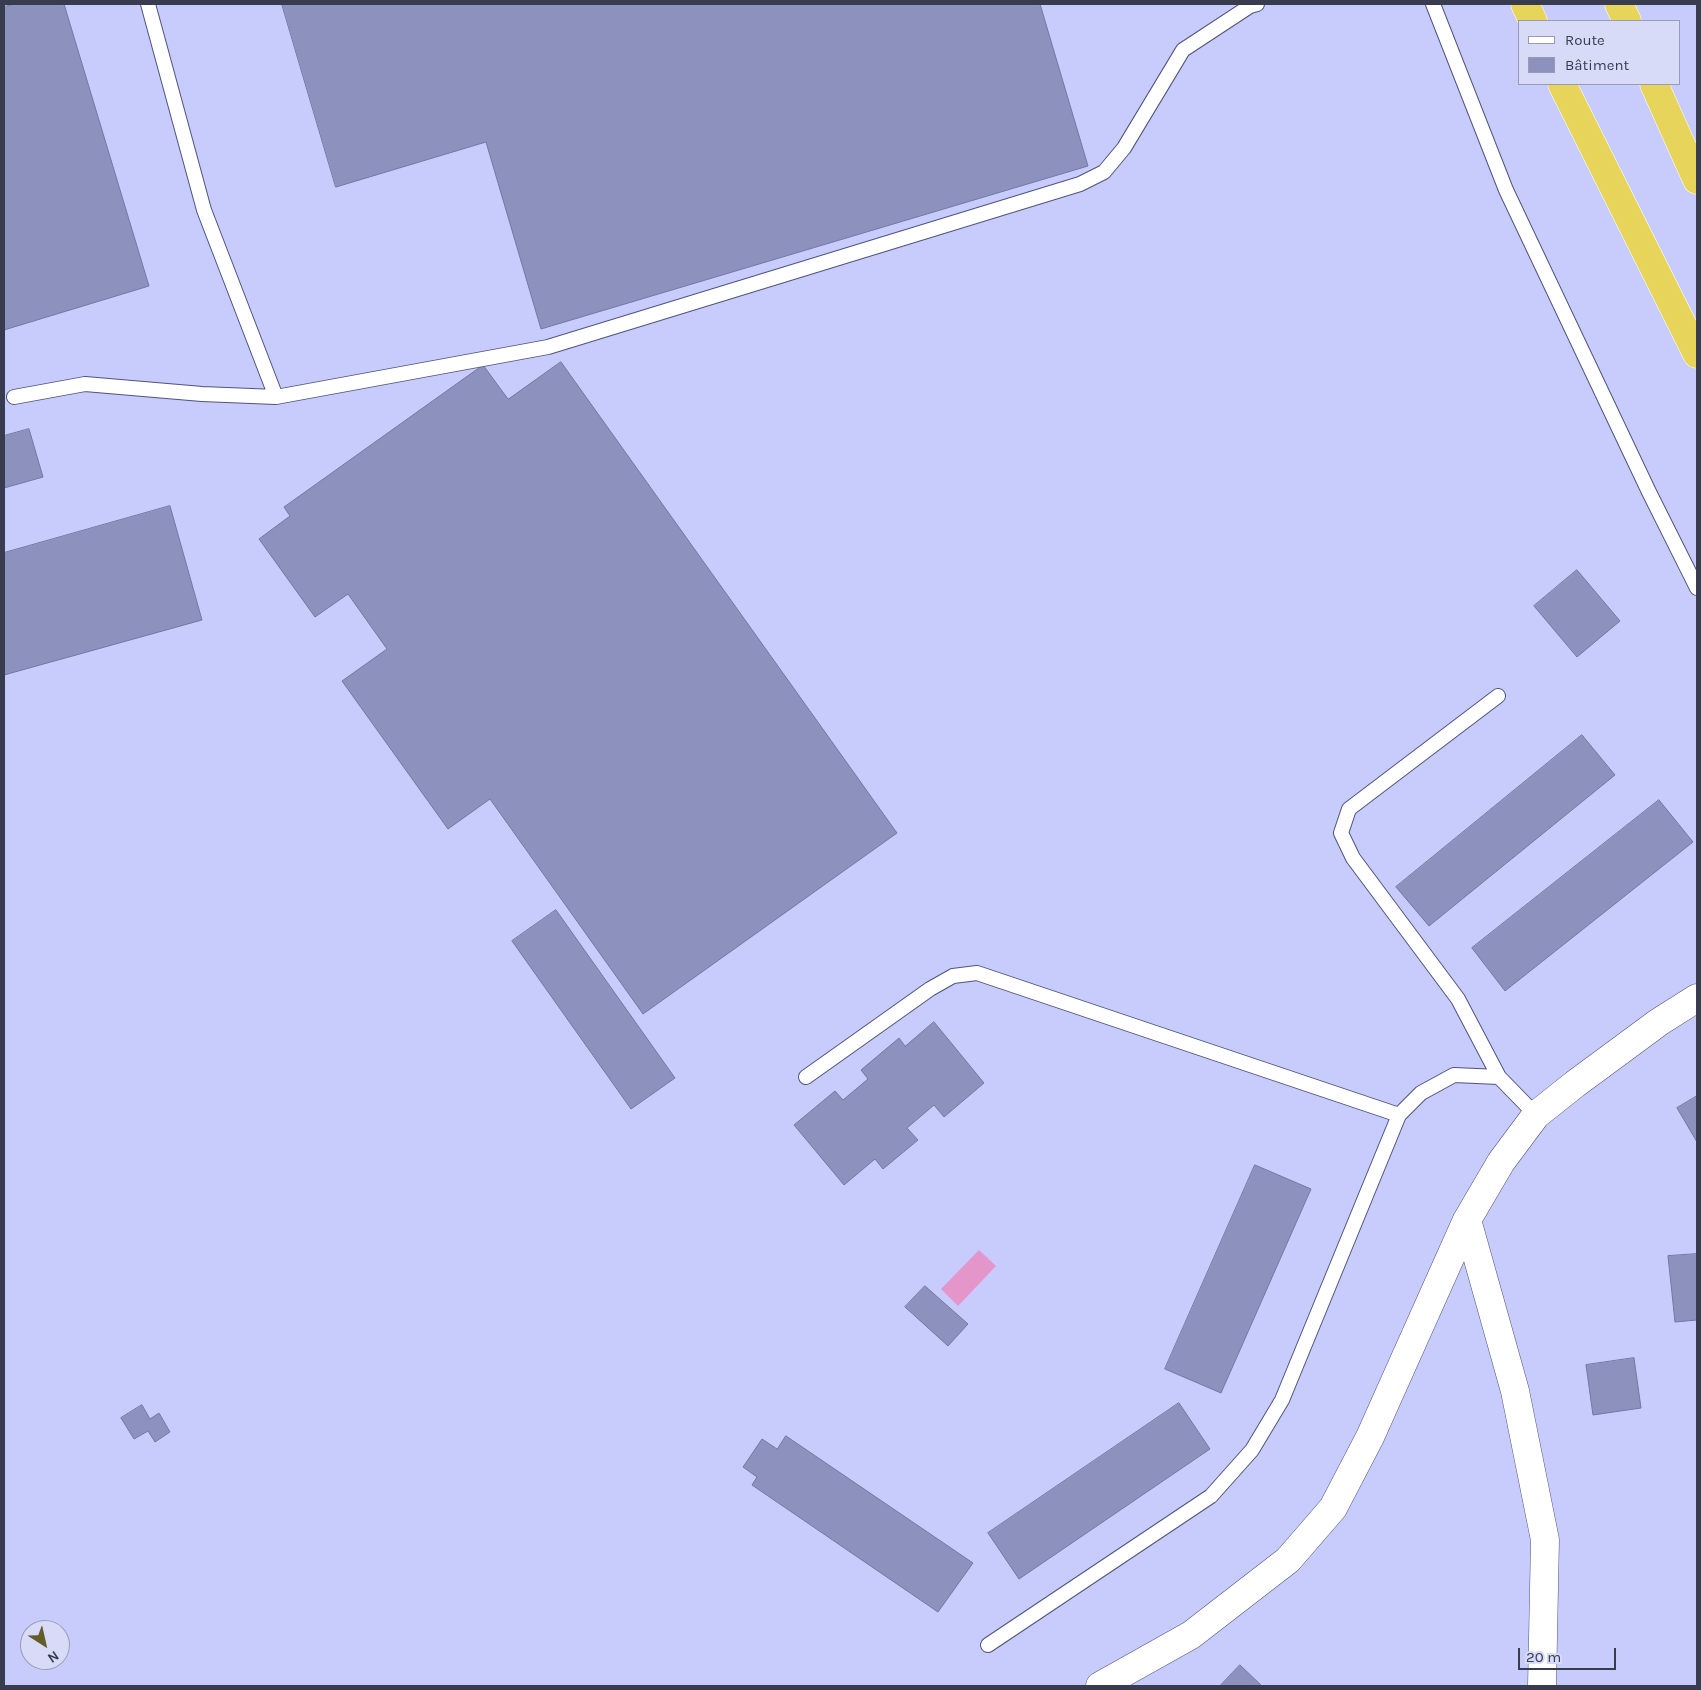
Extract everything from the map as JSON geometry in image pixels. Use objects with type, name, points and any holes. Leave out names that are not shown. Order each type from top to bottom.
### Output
[{"type":"highway","points":[[1525,4],[1533,20]]},
{"type":"highway","points":[[1619,4],[1627,20]]},
{"type":"highway","points":[[1562,85],[1697,354]]},
{"type":"highway","points":[[1654,85],[1697,180]]},
{"type":"street","points":[[1100,1686],[1190,1635],[1288,1560],[1333,1508],[1370,1438],[1467,1220],[1501,1162],[1536,1116],[1575,1084],[1660,1022],[1697,998]]},
{"type":"street","points":[[1467,1220],[1515,1391],[1545,1540],[1542,1686]]},
{"type":"lane","points":[[148,4],[204,210],[276,397]]},
{"type":"lane","points":[[14,397],[85,384],[202,394],[276,397],[548,347],[1080,184],[1104,172],[1124,148],[1183,50],[1250,6],[1257,4]]},
{"type":"lane","points":[[1433,4],[1506,190],[1697,588]]},
{"type":"lane","points":[[1498,696],[1349,809],[1341,833],[1353,858],[1458,999],[1499,1078],[1536,1116]]},
{"type":"lane","points":[[806,1077],[930,989],[952,976],[977,973],[1399,1115]]},
{"type":"lane","points":[[988,1645],[1211,1496],[1252,1450],[1282,1400],[1399,1115],[1421,1093],[1454,1075],[1499,1078]]},
{"type":"shaded area","points":[[979,1250],[996,1266],[958,1306],[941,1289]]},
{"type":"building","points":[[16,4],[64,4],[149,286],[4,330],[4,7]]},
{"type":"building","points":[[282,4],[1040,4],[1088,166],[541,329],[486,142],[336,187]]},
{"type":"building","points":[[561,362],[897,833],[643,1014],[490,799],[448,829],[342,681],[387,649],[348,594],[315,617],[259,539],[290,516],[284,507],[483,365],[508,399]]},
{"type":"building","points":[[29,429],[43,477],[4,488],[4,436]]},
{"type":"building","points":[[170,506],[202,620],[4,675],[4,553]]},
{"type":"building","points":[[1577,570],[1620,621],[1577,657],[1534,606]]},
{"type":"building","points":[[1582,735],[1615,775],[1429,926],[1396,887]]},
{"type":"building","points":[[1659,800],[1693,842],[1505,991],[1472,948]]},
{"type":"building","points":[[556,910],[675,1078],[631,1109],[512,941]]},
{"type":"building","points":[[934,1022],[984,1083],[944,1117],[934,1105],[907,1128],[918,1140],[883,1169],[875,1159],[844,1185],[794,1125],[835,1091],[843,1100],[868,1079],[861,1070],[899,1038],[905,1046]]},
{"type":"building","points":[[1697,1096],[1697,1142],[1677,1108]]},
{"type":"building","points":[[1255,1165],[1311,1189],[1221,1393],[1165,1369]]},
{"type":"building","points":[[1697,1254],[1697,1320],[1675,1322],[1668,1256]]},
{"type":"building","points":[[925,1286],[968,1324],[948,1346],[905,1307]]},
{"type":"building","points":[[1634,1358],[1641,1408],[1593,1415],[1586,1365]]},
{"type":"building","points":[[1179,1403],[1210,1449],[1019,1579],[988,1533]]},
{"type":"building","points":[[142,1405],[150,1419],[159,1413],[170,1432],[155,1442],[148,1431],[134,1439],[121,1418]]},
{"type":"building","points":[[786,1436],[973,1563],[938,1612],[752,1485],[757,1477],[743,1467],[762,1439],[777,1449]]},
{"type":"building","points":[[1240,1665],[1262,1686],[1220,1686]]}]
